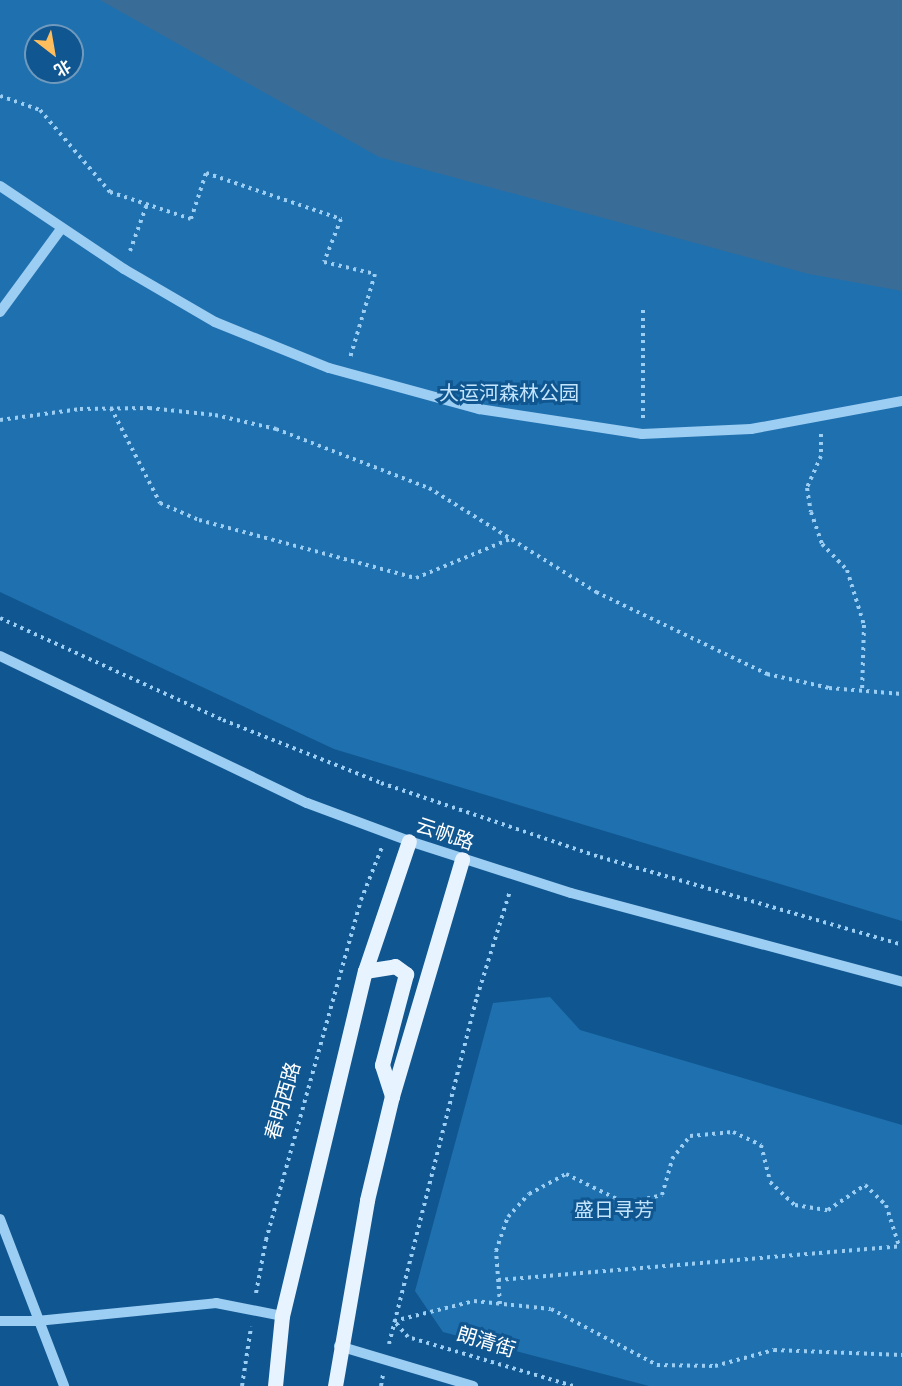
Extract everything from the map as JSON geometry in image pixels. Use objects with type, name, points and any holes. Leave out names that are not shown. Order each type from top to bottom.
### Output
[{"type":"main road","points":[[275,1386],[282,1316],[365,971],[410,841]]},
{"type":"main road","points":[[335,1386],[339,1346],[367,1200],[392,1096],[462,859]]},
{"type":"main road","points":[[365,971],[395,966],[406,974],[382,1065],[392,1096]]},
{"type":"street","points":[[0,186],[61,229],[124,269],[215,322],[346,373],[479,409],[642,434],[751,429],[822,418],[902,401]]},
{"type":"street","points":[[0,312],[61,229]]},
{"type":"street","name":"云帆路","points":[[0,656],[307,803],[410,841],[514,876],[902,982]]},
{"type":"street","points":[[0,1219],[37,1321],[64,1386]]},
{"type":"street","points":[[0,1321],[37,1321],[216,1303],[282,1316]]},
{"type":"street","points":[[339,1346],[473,1386]]},
{"type":"path","points":[[0,96],[40,110],[110,192],[191,219],[206,172],[341,219],[324,262],[375,274],[346,373]]},
{"type":"path","points":[[124,269],[147,204]]},
{"type":"path","points":[[642,434],[643,309]]},
{"type":"path","points":[[111,408],[160,503],[199,520],[416,578],[511,539]]},
{"type":"path","points":[[0,420],[111,408],[215,415],[276,429],[429,488],[596,592],[767,674],[862,691],[902,694]]},
{"type":"path","points":[[822,418],[821,456],[807,488],[822,544],[847,570],[864,625],[862,691]]},
{"type":"path","name":"云帆路","points":[[0,618],[223,720],[381,783],[600,857],[902,945]]},
{"type":"path","name":"春明西路","points":[[242,1386],[266,1240],[361,900],[388,833]]},
{"type":"path","points":[[381,1386],[394,1321],[477,997],[514,876]]},
{"type":"path","points":[[498,1280],[901,1246],[886,1205],[865,1185],[828,1210],[795,1205],[770,1182],[760,1145],[733,1132],[690,1136],[672,1159],[662,1196],[625,1203],[566,1174],[529,1194],[508,1217],[495,1251],[500,1304]]},
{"type":"path","points":[[394,1321],[474,1301],[551,1309],[657,1365],[716,1366],[774,1350],[902,1354]]},
{"type":"path","name":"朗清街","points":[[394,1321],[408,1337],[573,1386]]},
{"type":"green space","name":"大运河森林公园","points":[[0,0],[902,0],[902,921],[334,749],[0,592]]},
{"type":"green space","name":"盛日寻芳","points":[[550,997],[580,1030],[902,1125],[902,1386],[649,1386],[443,1332],[415,1291],[493,1003]]},
{"type":"shaded area","points":[[100,0],[902,0],[902,291],[809,274],[379,157]]}]
